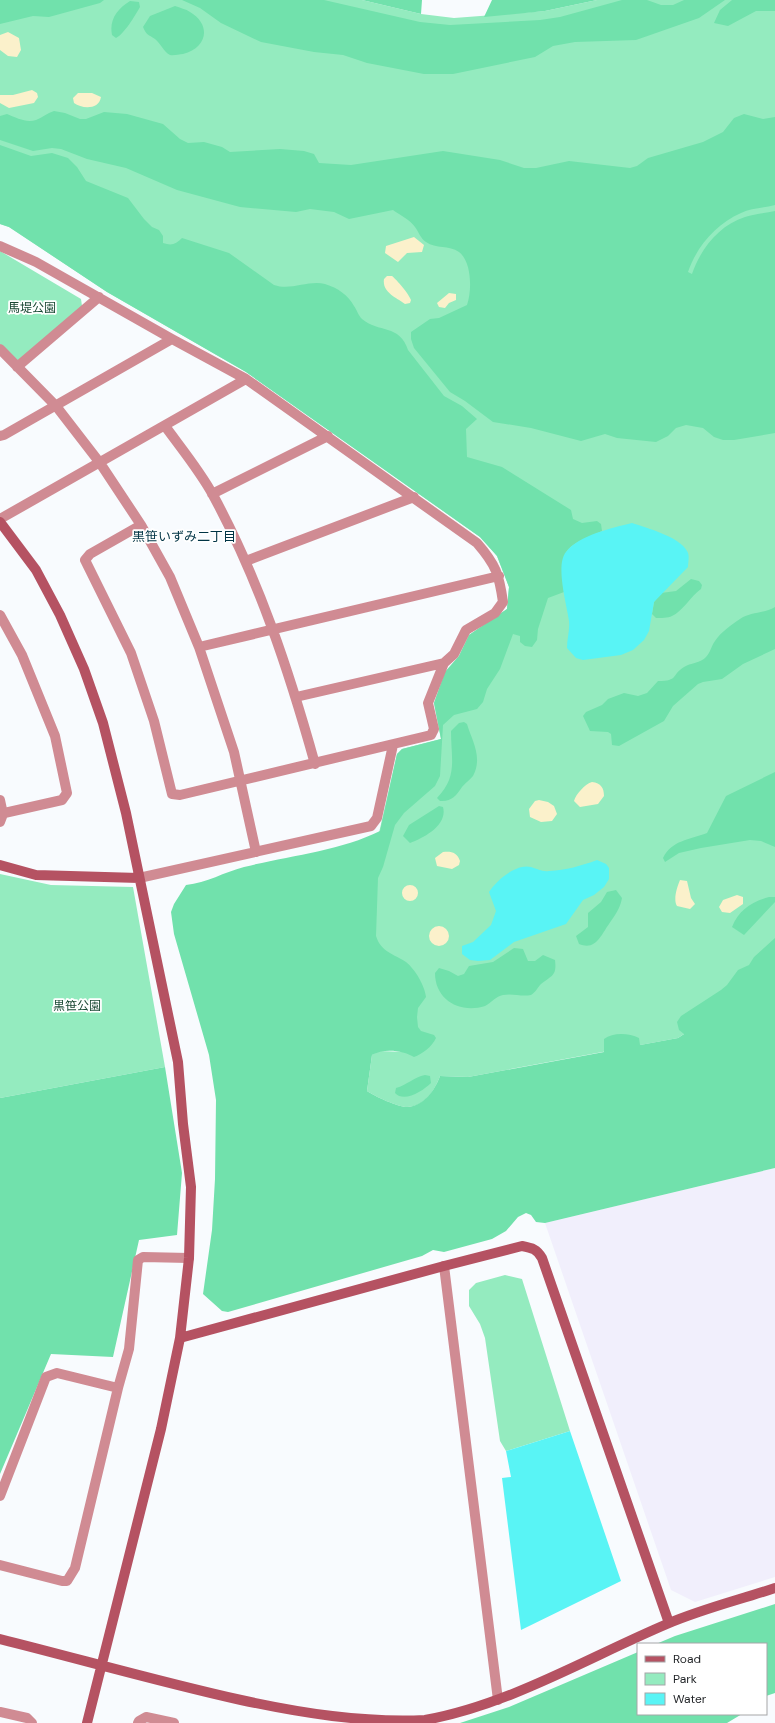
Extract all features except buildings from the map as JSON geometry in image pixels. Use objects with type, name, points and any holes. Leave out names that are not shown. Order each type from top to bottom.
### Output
[{"type":"street","points":[[0,246],[36,262],[246,379],[328,436],[477,543],[492,560],[499,576],[504,602],[496,613],[466,630],[454,654],[444,663],[428,704],[434,730],[431,735],[180,795],[172,794],[154,721],[131,653],[85,560],[90,554],[141,524]]},
{"type":"street","points":[[17,367],[99,297]]},
{"type":"street","points":[[0,436],[56,406],[172,339]]},
{"type":"street","points":[[0,349],[56,406],[100,463],[141,524],[170,577],[199,647],[234,752],[256,852]]},
{"type":"street","points":[[0,519],[246,379]]},
{"type":"street","points":[[165,426],[212,494],[246,561],[273,630],[296,697],[314,764]]},
{"type":"street","points":[[212,494],[328,436]]},
{"type":"street","points":[[246,561],[414,497]]},
{"type":"street","points":[[0,522],[36,570],[60,615],[84,669],[103,723],[126,813],[178,1062],[183,1124],[191,1187],[189,1258],[180,1338],[161,1429],[100,1665],[87,1723]]},
{"type":"street","points":[[199,647],[499,576]]},
{"type":"street","points":[[0,615],[22,655],[55,736],[67,793],[62,800],[1,817],[0,800]]},
{"type":"street","points":[[296,697],[444,663]]},
{"type":"street","points":[[0,865],[36,875],[140,878],[371,826],[377,818],[393,745]]},
{"type":"street","points":[[180,1338],[522,1246],[533,1248],[538,1251],[669,1623]]},
{"type":"street","points":[[0,1564],[62,1581],[67,1581],[71,1575],[129,1349],[138,1260],[143,1257],[189,1258]]},
{"type":"street","points":[[444,1266],[498,1700]]},
{"type":"street","points":[[0,1496],[46,1377],[57,1373],[118,1388]]},
{"type":"street","points":[[0,1639],[201,1691],[335,1722],[411,1722],[454,1714],[498,1700],[669,1623],[775,1588]]},
{"type":"street","points":[[0,1712],[27,1718],[32,1723]]},
{"type":"street","points":[[138,1723],[146,1717],[174,1723]]},
{"type":"shaded area","points":[[775,1168],[775,1577],[695,1602],[671,1590],[545,1223]]},
{"type":"green space","points":[[0,0],[362,0],[421,14],[454,18],[545,11],[597,0],[775,0],[775,972],[678,1038],[468,1077],[440,1076],[428,1097],[419,1104],[413,1106],[403,1107],[367,1091],[372,1055],[379,1051],[407,1052],[360,916],[397,754],[402,749],[441,739],[434,703],[445,672],[459,656],[469,635],[507,609],[509,587],[497,556],[480,537],[246,372],[107,292],[9,227],[0,224]]},
{"type":"green space","points":[[0,0],[104,0],[100,3],[49,17],[33,16],[0,24]]},
{"type":"green space","points":[[182,0],[324,0],[420,22],[450,25],[540,20],[560,17],[622,0],[647,0],[661,5],[673,5],[684,0],[725,0],[699,18],[636,40],[575,42],[553,46],[535,57],[453,74],[424,74],[367,63],[343,55],[314,52],[261,42],[221,23],[200,8]]},
{"type":"green space","points":[[362,0],[422,0],[421,14]]},
{"type":"green space","points":[[492,0],[597,0],[545,11],[484,17]]},
{"type":"green space","points":[[732,0],[775,0],[775,11],[756,11],[728,26],[714,23],[720,10]]},
{"type":"green space","points":[[130,1],[139,2],[140,7],[126,29],[116,38],[112,35],[111,30],[113,20],[118,11]]},
{"type":"green space","points":[[175,6],[185,9],[197,17],[202,23],[204,36],[202,42],[191,51],[183,54],[170,55],[147,33],[143,27],[150,16]]},
{"type":"green space","points":[[54,111],[65,113],[80,119],[86,119],[104,112],[127,114],[163,124],[180,139],[188,143],[204,142],[222,147],[230,152],[280,149],[304,151],[314,154],[319,163],[351,165],[443,151],[500,160],[524,168],[536,168],[569,161],[630,168],[637,166],[648,158],[703,142],[723,132],[734,118],[744,114],[763,119],[775,117],[775,205],[745,211],[723,223],[702,245],[688,272],[692,274],[705,248],[719,232],[727,226],[745,217],[775,211],[775,433],[734,440],[723,440],[714,437],[703,428],[686,425],[676,428],[668,436],[656,442],[617,438],[605,434],[581,441],[531,428],[493,422],[465,401],[450,392],[414,348],[411,339],[411,332],[430,319],[439,318],[467,305],[470,292],[469,269],[459,252],[451,248],[434,246],[426,242],[422,239],[413,224],[393,210],[349,219],[334,212],[310,209],[296,212],[240,207],[177,190],[126,168],[87,159],[61,149],[52,148],[33,151],[0,140],[0,116],[7,114],[22,120],[32,121]]},
{"type":"green space","points":[[0,145],[31,156],[52,153],[68,158],[77,167],[86,181],[128,198],[144,219],[152,227],[159,230],[163,236],[163,243],[174,244],[182,238],[229,253],[274,285],[280,287],[319,283],[334,288],[346,295],[362,319],[375,326],[394,332],[400,336],[408,350],[444,396],[462,406],[477,419],[466,429],[467,457],[502,467],[571,510],[573,519],[582,523],[597,521],[601,524],[602,531],[578,542],[566,552],[563,566],[564,592],[548,598],[538,629],[537,640],[532,647],[525,646],[520,642],[520,636],[513,634],[500,669],[487,689],[483,702],[477,709],[454,715],[443,725],[440,776],[435,786],[404,813],[395,825],[383,867],[378,878],[376,936],[381,946],[388,952],[406,962],[419,978],[424,988],[426,997],[418,1008],[418,1027],[421,1031],[434,1035],[436,1038],[426,1050],[414,1057],[399,1051],[382,1051],[372,1055],[367,1091],[386,1101],[403,1107],[413,1106],[419,1104],[432,1092],[440,1076],[468,1077],[604,1052],[604,1039],[616,1034],[626,1034],[639,1038],[640,1045],[678,1038],[684,1034],[679,1030],[677,1022],[681,1016],[721,990],[727,985],[738,970],[749,965],[754,957],[775,938],[775,1168],[545,1223],[536,1222],[531,1215],[526,1213],[518,1217],[506,1231],[492,1239],[444,1252],[433,1250],[422,1256],[228,1312],[222,1311],[203,1294],[212,1230],[215,1179],[216,1100],[209,1055],[174,934],[171,912],[174,904],[186,885],[208,880],[244,867],[348,844],[380,831],[397,754],[402,749],[441,739],[434,703],[445,672],[459,656],[469,635],[507,609],[509,587],[497,556],[480,537],[246,372],[107,292],[9,227],[0,224]]},
{"type":"green space","name":"馬堤公園","points":[[0,251],[81,299],[82,306],[19,362],[0,344]]},
{"type":"green space","points":[[691,579],[699,581],[702,585],[701,589],[676,614],[664,618],[656,618],[652,614],[654,602],[661,593],[676,591]]},
{"type":"green space","points":[[775,607],[775,649],[743,664],[722,679],[698,684],[673,706],[664,721],[619,746],[612,745],[611,734],[608,732],[590,731],[583,716],[586,712],[602,705],[608,699],[624,693],[638,696],[647,693],[658,681],[672,679],[684,667],[704,659],[720,635],[740,619]]},
{"type":"green space","points":[[464,722],[467,724],[476,749],[476,769],[473,776],[455,796],[444,801],[440,801],[437,798],[444,790],[451,775],[451,731],[459,723]]},
{"type":"green space","points":[[775,772],[775,847],[761,841],[750,840],[679,853],[665,862],[663,858],[671,847],[682,841],[707,833],[726,796]]},
{"type":"green space","points":[[439,806],[443,807],[444,814],[442,820],[434,830],[422,838],[410,843],[403,836],[409,825]]},
{"type":"green space","name":"黒笹公園","points":[[0,874],[51,885],[133,887],[165,1067],[0,1098]]},
{"type":"green space","points":[[616,890],[622,898],[620,905],[600,937],[594,944],[585,946],[579,944],[576,936],[588,927],[588,913],[601,902],[607,892]]},
{"type":"green space","points":[[769,897],[775,897],[775,902],[744,935],[732,927],[742,911],[751,904]]},
{"type":"green space","points":[[514,948],[523,949],[528,961],[535,961],[543,955],[555,960],[553,975],[541,984],[531,995],[503,995],[485,1006],[467,1008],[451,1003],[439,991],[435,973],[439,968],[458,976],[464,974],[469,966],[493,962]]},
{"type":"green space","points":[[165,1067],[182,1173],[177,1235],[139,1240],[113,1357],[51,1354],[0,1474],[0,1098]]},
{"type":"green space","points":[[425,1075],[430,1076],[431,1083],[413,1095],[403,1097],[395,1093],[396,1088],[417,1077]]},
{"type":"green space","points":[[505,1275],[522,1279],[570,1431],[506,1451],[500,1441],[485,1338],[480,1324],[469,1306],[469,1290],[476,1283]]},
{"type":"green space","points":[[775,1604],[775,1693],[767,1696],[767,1643],[658,1643],[675,1636]]},
{"type":"green space","points":[[637,1652],[637,1715],[740,1715],[727,1723],[460,1723],[509,1707]]},
{"type":"sand","points":[[8,32],[19,38],[21,50],[17,57],[8,56],[0,50],[0,35]]},
{"type":"sand","points":[[32,90],[37,93],[38,97],[34,103],[9,108],[0,103],[0,95],[13,95]]},
{"type":"sand","points":[[78,93],[92,93],[101,97],[100,101],[94,106],[90,107],[77,105],[74,103],[73,98]]},
{"type":"sand","points":[[414,237],[424,245],[422,252],[407,253],[398,262],[385,253],[386,246]]},
{"type":"sand","points":[[387,276],[392,276],[400,284],[410,297],[410,303],[405,304],[387,291],[384,284],[384,279]]},
{"type":"sand","points":[[449,293],[456,294],[456,300],[449,303],[445,308],[439,307],[437,303]]},
{"type":"sand","points":[[592,782],[598,783],[601,786],[604,796],[598,804],[580,807],[574,801],[575,798],[584,787]]},
{"type":"sand","points":[[539,800],[548,802],[554,806],[557,814],[552,821],[541,822],[530,817],[529,809],[535,801]]},
{"type":"sand","points":[[443,852],[451,852],[455,854],[459,858],[459,865],[452,869],[437,866],[435,858]]},
{"type":"sand","points":[[680,880],[687,881],[691,898],[695,904],[690,909],[677,906],[675,900]]},
{"type":"sand","points":[[410,885],[416,887],[418,893],[416,899],[410,901],[404,899],[402,893],[404,887]]},
{"type":"sand","points":[[737,895],[743,897],[743,904],[730,913],[722,912],[719,907],[723,900]]},
{"type":"sand","points":[[439,926],[446,929],[449,936],[446,943],[439,946],[432,943],[429,936],[432,929]]},
{"type":"water","points":[[632,523],[654,530],[678,541],[688,553],[688,567],[654,602],[649,631],[644,640],[633,650],[621,655],[583,660],[576,658],[567,648],[569,624],[562,575],[563,558],[566,552],[579,541],[596,533]]},
{"type":"water","points":[[597,860],[606,864],[609,868],[609,879],[604,887],[594,895],[583,900],[566,924],[514,942],[490,960],[470,960],[462,954],[462,946],[473,942],[491,925],[496,911],[489,892],[501,878],[513,870],[525,866],[544,871],[573,867]]},
{"type":"water","points":[[570,1431],[621,1581],[521,1630],[502,1478],[511,1477],[506,1451]]},
{"type":"district","name":"黒笹いずみ二丁目","points":[[184,536]]}]
